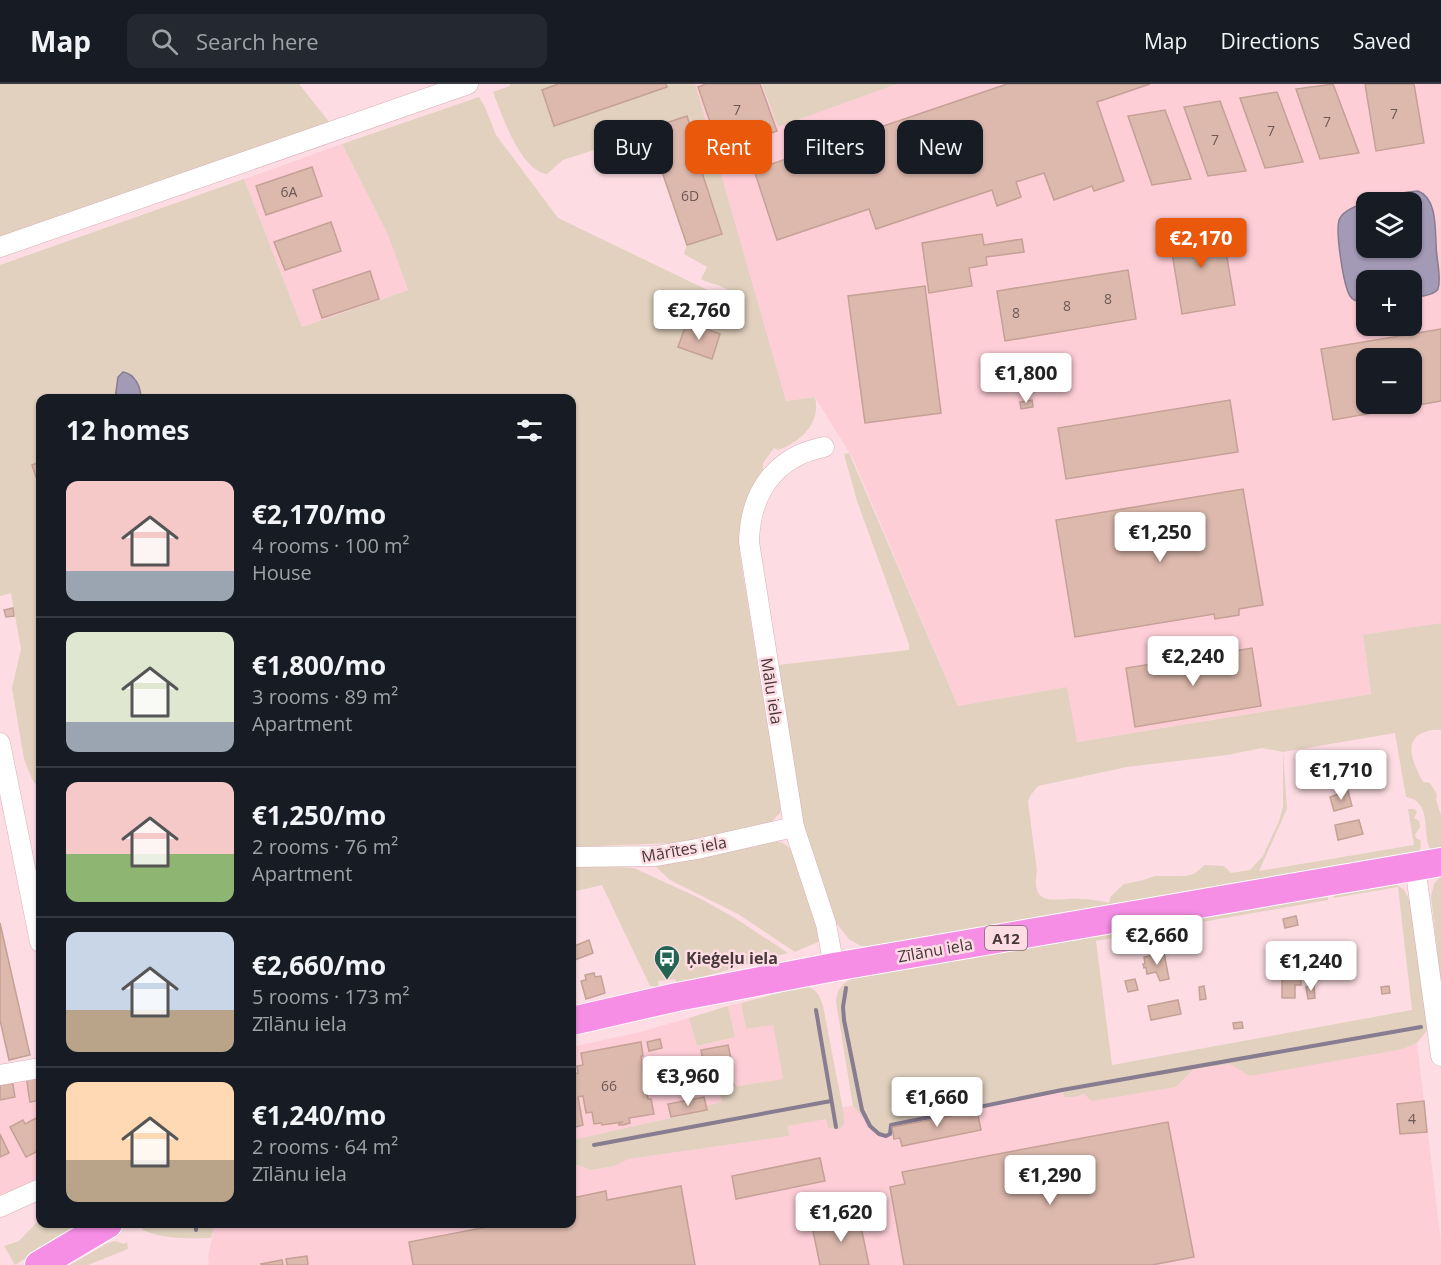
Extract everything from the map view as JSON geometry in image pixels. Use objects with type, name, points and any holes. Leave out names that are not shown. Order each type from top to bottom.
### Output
[{"type":"highway","name":"Zīlānu iela","points":[[576,1020],[677,997],[834,967],[1428,864]]},
{"type":"highway","points":[[39,1265],[101,1228]]},
{"type":"street","points":[[0,247],[468,84]]},
{"type":"street","name":"Mālu iela","points":[[824,447],[801,454],[771,476],[755,501],[749,528],[750,557],[794,827],[826,924],[834,967]]},
{"type":"street","points":[[0,743],[36,922]]},
{"type":"street","name":"Mārītes iela","points":[[576,857],[641,857],[675,853],[794,827]]},
{"type":"street","points":[[1428,864],[1441,1056]]},
{"type":"street","points":[[0,1075],[36,1069]]},
{"type":"street","points":[[0,1207],[36,1191]]},
{"type":"shaded area","points":[[0,84],[299,84],[330,123],[0,240]]},
{"type":"shaded area","points":[[510,84],[558,84],[542,90],[555,126],[667,87],[666,84],[695,84],[705,120],[688,120],[687,116],[673,121],[594,120],[594,150],[563,160],[547,174],[528,163],[520,152],[493,92],[510,86]]},
{"type":"shaded area","points":[[694,84],[762,84],[778,127],[784,125],[784,174],[885,174],[885,120],[797,120],[897,84],[1441,84],[1441,623],[1363,636],[1371,694],[1076,742],[1067,687],[958,706],[853,459],[815,397],[786,401],[720,174],[772,174],[772,120],[704,120]]},
{"type":"shaded area","points":[[762,84],[897,84],[797,120],[784,120],[784,125],[778,127]]},
{"type":"shaded area","points":[[479,97],[496,135],[558,218],[722,297],[731,294],[721,286],[701,279],[707,267],[684,254],[687,245],[722,233],[703,174],[721,174],[786,401],[815,397],[816,406],[815,415],[808,430],[795,442],[778,450],[774,448],[763,463],[763,469],[749,492],[744,506],[739,539],[781,807],[780,813],[770,823],[711,838],[673,843],[576,847],[576,394],[36,394],[36,785],[24,759],[12,688],[21,649],[11,593],[0,596],[0,265],[244,179],[302,327],[408,290],[388,235],[342,144]]},
{"type":"shaded area","points":[[342,144],[388,235],[408,290],[302,327],[244,179]]},
{"type":"shaded area","points":[[1422,193],[1425,195],[1430,202],[1435,220],[1438,289],[1422,296],[1422,270],[1356,270],[1355,301],[1350,296],[1343,270],[1338,233],[1340,218],[1356,207],[1356,258],[1422,258]]},
{"type":"shaded area","points":[[123,372],[131,375],[140,394],[116,394],[118,377]]},
{"type":"shaded area","points":[[849,453],[958,706],[1067,687],[1077,742],[1371,694],[1363,635],[1441,623],[1441,730],[1422,733],[1416,737],[1411,749],[1423,782],[1430,783],[1437,794],[1436,800],[1441,815],[1441,849],[1431,850],[1427,840],[1423,810],[1414,800],[1406,797],[1395,733],[1283,752],[1287,809],[1259,871],[1414,845],[1408,809],[1414,809],[1417,812],[1414,818],[1419,821],[1420,827],[1415,835],[1421,841],[1420,854],[881,946],[861,946],[849,939],[834,920],[806,837],[776,667],[909,650],[909,644],[857,501],[844,454]],"holes":[[[1262,748],[1283,752],[1283,807],[1263,856],[1250,870],[1231,873],[1224,866],[1205,865],[1194,874],[1185,876],[1155,876],[1124,884],[1111,896],[1109,903],[1084,899],[1047,899],[1038,892],[1028,802],[1038,786],[1127,767],[1227,755]]]},
{"type":"shaded area","points":[[771,840],[788,846],[797,860],[805,881],[820,939],[795,952],[738,914],[670,880],[655,866]]},
{"type":"shaded area","points":[[576,864],[634,868],[701,899],[788,953],[677,984],[675,979],[658,981],[659,987],[650,986],[602,885],[576,891]]},
{"type":"shaded area","points":[[1441,876],[1441,985],[1431,896],[1434,884]]},
{"type":"shaded area","points":[[1396,884],[1404,890],[1412,905],[1429,1028],[1417,1043],[1403,1049],[1250,1076],[1230,1064],[1194,1069],[1176,1087],[1092,1101],[1084,1094],[1065,1097],[1061,1090],[891,1125],[890,1134],[886,1136],[879,1134],[870,1126],[853,1106],[836,1002],[843,984],[854,978],[1160,925],[1161,929],[1096,941],[1112,1065],[1412,1010],[1398,887],[1334,898],[1333,891]]},
{"type":"shaded area","points":[[1328,891],[1328,900],[1168,928],[1167,923]]},
{"type":"shaded area","points":[[805,986],[817,993],[823,1006],[844,1125],[839,1129],[828,1128],[826,1119],[788,1126],[789,1136],[629,1159],[614,1166],[591,1170],[576,1164],[576,1139],[707,1110],[706,1106],[722,1102],[719,1089],[783,1079],[773,1025],[746,1029],[741,1003]]},
{"type":"shaded area","points":[[741,1003],[746,1029],[773,1024],[783,1079],[720,1089],[722,1102],[707,1110],[576,1139],[576,1046],[689,1018],[697,1046],[735,1037],[728,1006]]},
{"type":"shaded area","points":[[728,1006],[735,1037],[697,1046],[689,1018]]},
{"type":"shaded area","points":[[1417,1043],[1441,1242],[1441,1265],[209,1265],[208,1258],[214,1228],[576,1228],[576,1164],[592,1170],[614,1166],[629,1159],[789,1136],[788,1126],[844,1115],[842,1107],[853,1106],[879,1134],[891,1125],[1062,1090],[1063,1094],[1075,1097],[1084,1094],[1176,1087],[1194,1069],[1403,1049]]},
{"type":"shaded area","points":[[36,1072],[36,1181],[0,1199],[0,1081]]},
{"type":"shaded area","points":[[36,1223],[36,1228],[72,1228],[15,1265],[4,1246],[19,1241]]},
{"type":"shaded area","points":[[142,1228],[214,1228],[211,1238],[167,1237]]},
{"type":"shaded area","points":[[115,1241],[124,1244],[127,1242],[128,1249],[88,1265],[70,1265],[108,1243]]},
{"type":"building","points":[[558,84],[666,84],[667,87],[554,126],[542,90]]},
{"type":"building","points":[[706,84],[760,84],[777,131],[772,133],[772,120],[709,120],[698,87]]},
{"type":"building","points":[[1007,84],[1150,84],[1097,102],[1124,181],[1094,191],[1092,186],[1054,200],[1044,173],[1016,182],[1021,197],[997,206],[992,190],[876,229],[869,209],[777,240],[755,174],[772,174],[772,164],[784,160],[784,174],[885,174],[885,125],[897,121],[897,174],[983,174],[983,120],[901,120]]},
{"type":"building","points":[[1333,84],[1359,153],[1320,159],[1296,89]]},
{"type":"building","points":[[1365,84],[1414,84],[1424,143],[1376,151]]},
{"type":"building","points":[[1277,92],[1303,162],[1265,168],[1240,98]]},
{"type":"building","points":[[1220,101],[1246,171],[1208,176],[1184,107]]},
{"type":"building","points":[[1165,110],[1191,179],[1152,185],[1128,116]]},
{"type":"building","points":[[687,116],[688,120],[685,120],[685,174],[702,174],[722,234],[687,245],[663,174],[673,174],[673,121]]},
{"type":"building","points":[[312,167],[322,196],[266,215],[256,186]]},
{"type":"building","points":[[331,222],[341,251],[285,270],[274,242]]},
{"type":"building","points":[[1203,222],[1206,237],[1223,234],[1235,305],[1182,314],[1168,228]]},
{"type":"building","points":[[982,234],[984,245],[1022,239],[1024,252],[986,257],[987,265],[969,268],[972,286],[929,293],[922,243]]},
{"type":"building","points":[[1128,270],[1136,319],[1005,341],[997,291]]},
{"type":"building","points":[[370,271],[379,299],[322,318],[313,290]]},
{"type":"building","points":[[925,286],[941,413],[865,423],[848,296]]},
{"type":"building","points":[[687,322],[720,334],[712,359],[678,347]]},
{"type":"building","points":[[1441,329],[1441,401],[1422,404],[1422,348],[1356,348],[1356,414],[1367,414],[1333,420],[1321,349],[1399,336],[1422,336],[1422,332]]},
{"type":"building","points":[[1032,400],[1033,407],[1021,409],[1020,402]]},
{"type":"building","points":[[1230,400],[1238,452],[1066,479],[1058,428]]},
{"type":"building","points":[[36,463],[36,477],[32,465]]},
{"type":"building","points":[[1243,489],[1263,605],[1239,609],[1239,615],[1215,619],[1214,614],[1075,637],[1056,520]]},
{"type":"building","points":[[13,608],[14,616],[6,617],[4,610]]},
{"type":"building","points":[[1252,648],[1261,706],[1135,727],[1126,668]]},
{"type":"building","points":[[1349,767],[1355,782],[1347,785],[1340,771]]},
{"type":"building","points":[[1356,767],[1362,780],[1355,783],[1350,770]]},
{"type":"building","points":[[1348,791],[1352,806],[1334,811],[1330,797]]},
{"type":"building","points":[[1359,820],[1363,834],[1338,840],[1335,825]]},
{"type":"building","points":[[1296,916],[1298,925],[1285,928],[1283,919]]},
{"type":"building","points":[[0,923],[30,1055],[9,1060],[0,1020]]},
{"type":"building","points":[[589,940],[593,953],[576,960],[576,945]]},
{"type":"building","points":[[1164,953],[1169,979],[1160,981],[1156,972],[1147,974],[1143,964],[1145,964],[1144,957]]},
{"type":"building","points":[[1345,954],[1347,975],[1333,976],[1332,965],[1323,966],[1322,955]]},
{"type":"building","points":[[594,973],[595,977],[601,976],[605,993],[586,999],[581,981],[586,980],[585,975]]},
{"type":"building","points":[[1282,977],[1301,978],[1301,985],[1295,985],[1295,998],[1282,998]]},
{"type":"building","points":[[1135,979],[1138,990],[1128,992],[1125,981]]},
{"type":"building","points":[[1204,986],[1206,999],[1200,1000],[1199,987]]},
{"type":"building","points":[[1314,986],[1315,998],[1308,999],[1306,987]]},
{"type":"building","points":[[1389,986],[1390,993],[1382,994],[1381,987]]},
{"type":"building","points":[[1178,1000],[1181,1014],[1151,1020],[1148,1006]]},
{"type":"building","points":[[1242,1022],[1243,1028],[1234,1029],[1233,1023]]},
{"type":"building","points":[[660,1039],[662,1048],[649,1051],[647,1042]]},
{"type":"building","points":[[641,1042],[648,1099],[651,1099],[654,1114],[629,1118],[630,1123],[623,1125],[619,1123],[623,1122],[594,1124],[592,1112],[586,1113],[583,1096],[578,1097],[583,1125],[576,1127],[576,1074],[578,1073],[577,1066],[583,1065],[581,1053]]},
{"type":"building","points":[[728,1045],[734,1086],[709,1091],[701,1050]]},
{"type":"building","points":[[36,1074],[36,1101],[30,1102],[26,1076]]},
{"type":"building","points":[[12,1079],[15,1097],[0,1100],[0,1081]]},
{"type":"building","points":[[704,1097],[707,1110],[671,1117],[668,1104]]},
{"type":"building","points":[[1424,1101],[1427,1132],[1400,1134],[1397,1104]]},
{"type":"building","points":[[977,1111],[981,1130],[902,1146],[900,1138],[894,1139],[892,1127]]},
{"type":"building","points":[[36,1118],[36,1152],[26,1157],[10,1127],[23,1120],[25,1124]]},
{"type":"building","points":[[1168,1122],[1194,1257],[1152,1265],[904,1265],[890,1187],[905,1184],[902,1172]]},
{"type":"building","points":[[0,1134],[9,1153],[0,1157]]},
{"type":"building","points":[[820,1158],[825,1181],[736,1199],[732,1176]]},
{"type":"building","points":[[681,1186],[695,1265],[413,1265],[409,1242],[482,1228],[576,1228],[576,1197],[606,1191],[607,1200]]},
{"type":"building","points":[[859,1217],[869,1265],[820,1265],[812,1226]]},
{"type":"building","points":[[307,1256],[308,1265],[287,1265],[286,1259]]},
{"type":"building","points":[[282,1260],[283,1265],[261,1264]]},
{"type":"waterway","points":[[846,988],[843,1007],[844,1020],[862,1110],[870,1126],[879,1134],[886,1136],[890,1134],[891,1125],[1062,1090],[1421,1027]]},
{"type":"waterway","points":[[816,1010],[836,1127]]},
{"type":"waterway","points":[[594,1145],[831,1101]]},
{"type":"place","name":"Ķieģeļu iela","points":[[667,981]]}]
